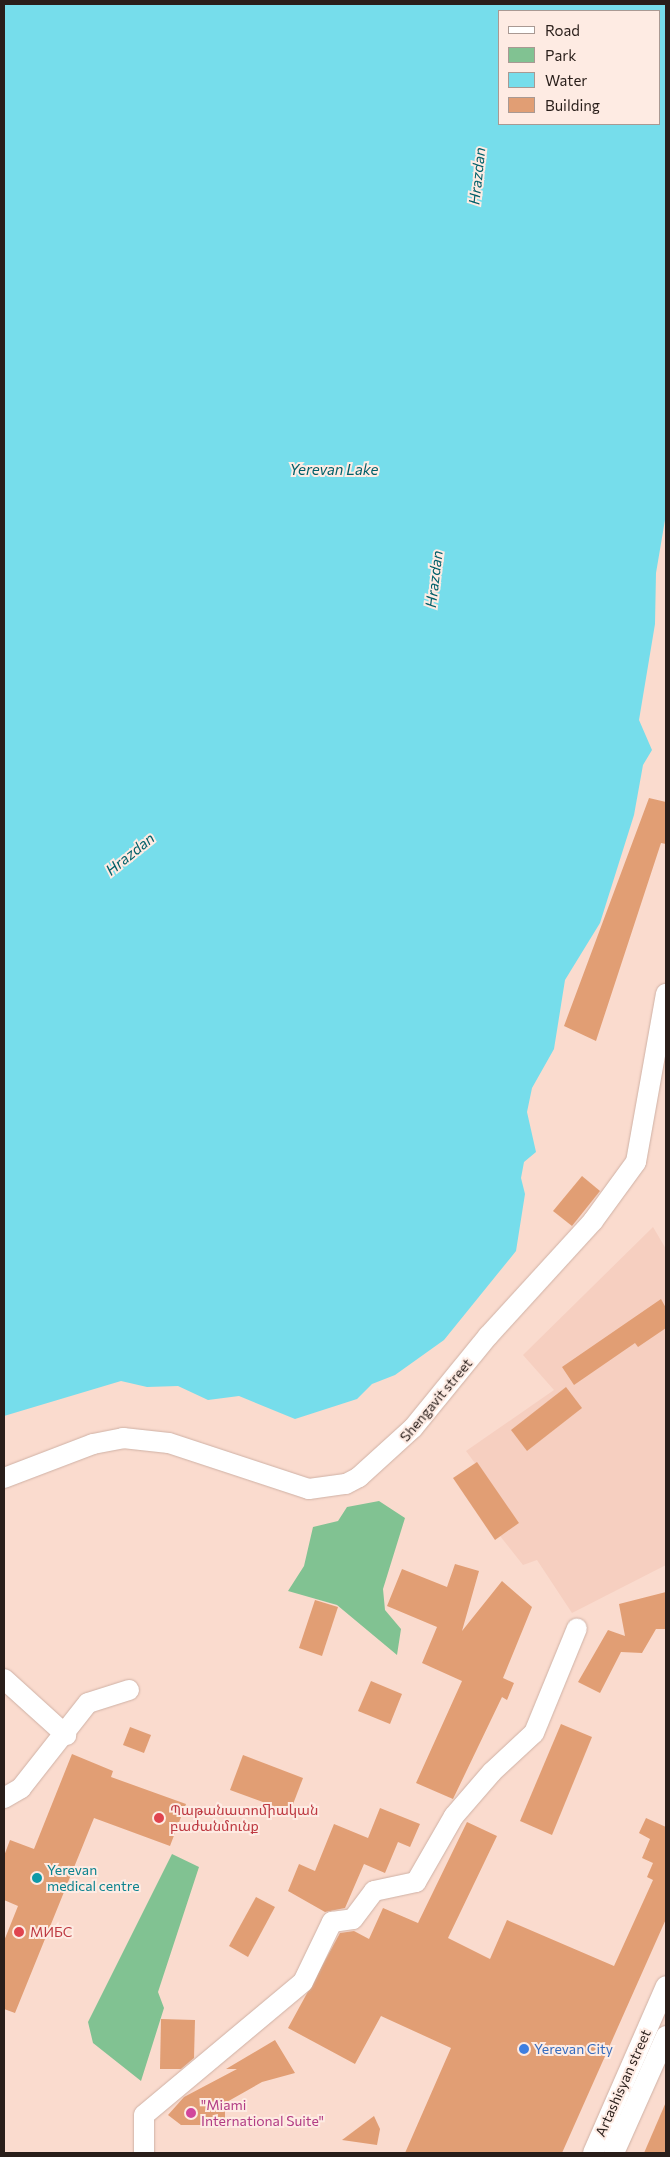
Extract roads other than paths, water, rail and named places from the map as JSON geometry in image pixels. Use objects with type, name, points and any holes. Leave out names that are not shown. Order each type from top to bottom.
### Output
[{"type":"street","name":"Shengavit street","points":[[4,1478],[93,1444],[123,1438],[169,1443],[309,1489],[346,1484],[359,1477],[413,1428],[488,1336],[592,1221],[636,1162],[666,994]]},
{"type":"street","points":[[144,2153],[144,2115],[303,1982],[332,1922],[353,1919],[374,1891],[416,1882],[454,1816],[492,1772],[534,1733],[577,1628]]},
{"type":"street","points":[[4,1679],[66,1735]]},
{"type":"street","points":[[4,1798],[21,1788],[66,1735],[88,1703],[129,1690]]},
{"type":"street","name":"Artashisyan street","points":[[593,2153],[666,1986]]},
{"type":"street","name":"Artashisyan street","points":[[614,2153],[666,2036]]},
{"type":"water","name":"Yerevan Lake","points":[[4,4],[666,4],[666,514],[656,573],[655,624],[639,720],[652,750],[643,765],[634,815],[600,923],[565,980],[554,1049],[532,1088],[527,1112],[536,1152],[524,1162],[521,1178],[525,1194],[516,1251],[444,1340],[395,1375],[372,1384],[357,1399],[295,1419],[239,1396],[208,1400],[178,1386],[147,1387],[121,1381],[4,1416]]},
{"type":"place","name":"Պաթանատոմիական բաժանմունք","points":[[159,1818]]},
{"type":"place","name":"Yerevan medical centre","points":[[37,1878]]},
{"type":"place","name":"МИБС","points":[[19,1932]]},
{"type":"place","name":"Yerevan City","points":[[524,2049]]},
{"type":"place","name":"\"Miami International Suite\"","points":[[191,2113]]},
{"type":"water label","name":"Hrazdan","points":[[477,176]]},
{"type":"water label","name":"Hrazdan","points":[[434,579]]},
{"type":"water label","name":"Hrazdan","points":[[130,854]]}]
